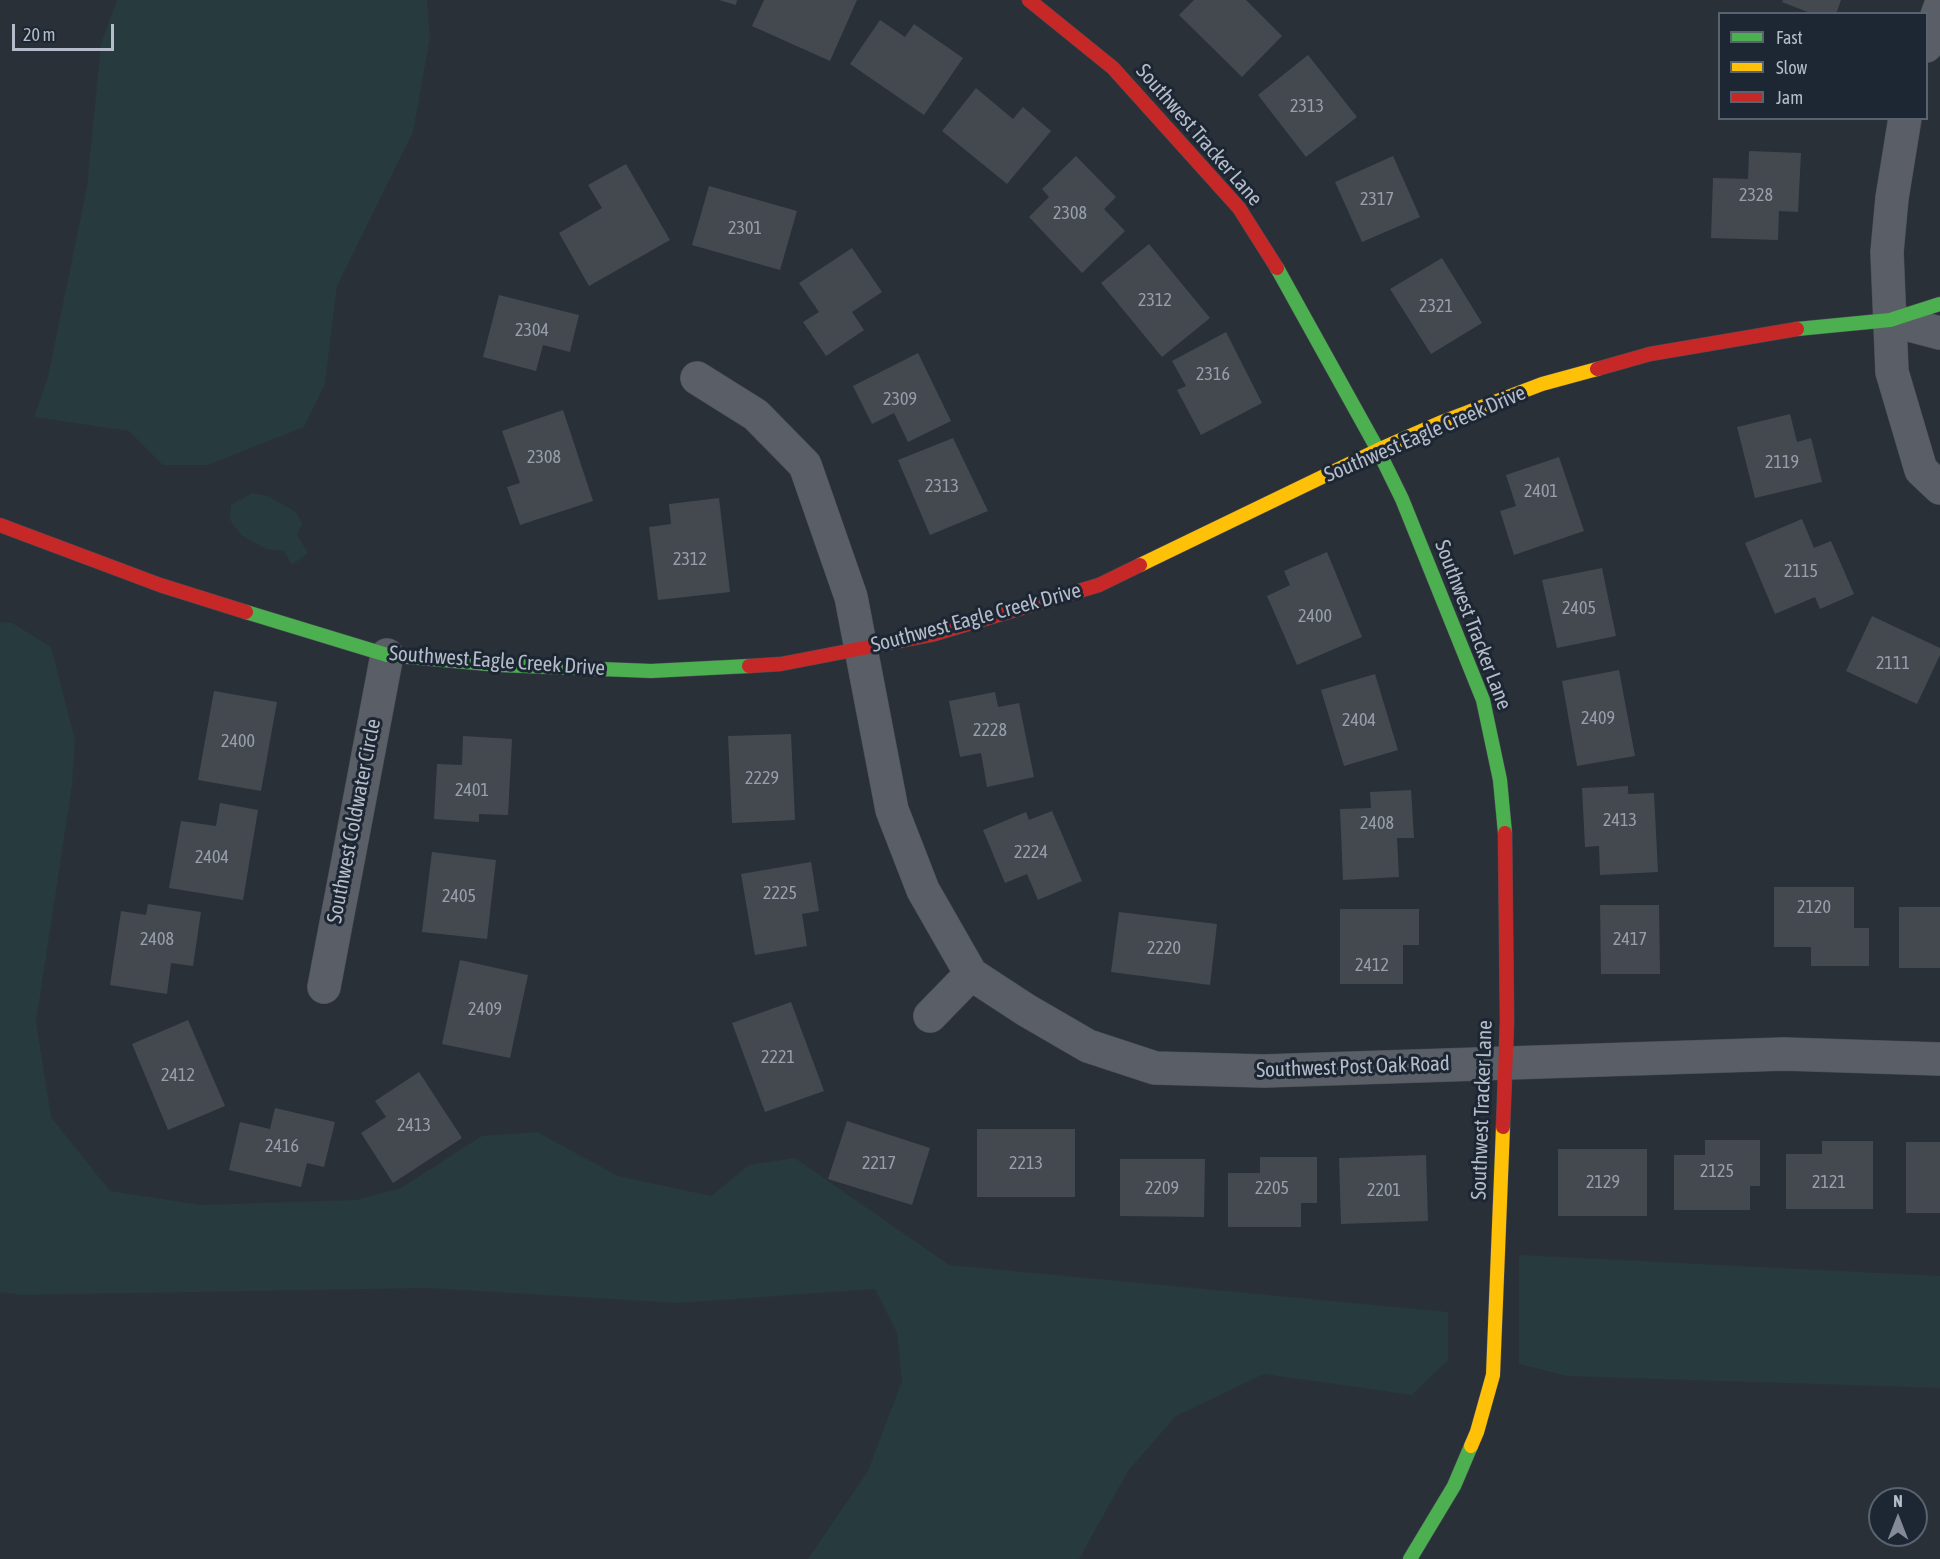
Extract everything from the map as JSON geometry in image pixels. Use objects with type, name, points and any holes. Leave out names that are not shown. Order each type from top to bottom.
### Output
[{"type":"street","name":"Southwest Tracker Lane","points":[[1029,0],[1113,68],[1239,208],[1287,283],[1378,450],[1402,500],[1486,712],[1500,780],[1506,847],[1507,1022],[1493,1376],[1477,1432],[1454,1486],[1414,1558]]},
{"type":"street","points":[[1928,40],[1940,7]]},
{"type":"street","points":[[1905,120],[1892,198],[1887,252],[1893,379],[1922,470],[1940,488]]},
{"type":"street","name":"Southwest Eagle Creek Drive","points":[[0,525],[160,585],[387,655],[499,665],[651,671],[781,664],[931,635],[1098,585],[1378,450],[1442,422],[1542,384],[1650,354],[1783,330],[1890,320],[1940,304]]},
{"type":"street","name":"Southwest Eagle Creek Drive","points":[[1890,320],[1940,333]]},
{"type":"street","name":"Southwest Post Oak Road","points":[[697,378],[756,415],[805,465],[850,597],[862,648],[892,810],[922,890],[970,974],[1026,1011],[1088,1046],[1155,1068],[1264,1071],[1784,1054],[1940,1059]]},
{"type":"street","name":"Southwest Coldwater Circle","points":[[324,987],[387,655]]},
{"type":"street","points":[[930,1016],[970,974]]},
{"type":"green space","points":[[117,0],[427,0],[430,37],[413,132],[337,286],[325,384],[304,427],[208,465],[163,465],[129,431],[34,417],[48,377],[87,187],[101,44]]},
{"type":"green space","points":[[252,493],[268,496],[296,512],[302,524],[297,535],[308,553],[292,565],[284,551],[266,549],[241,535],[230,520],[231,505]]},
{"type":"green space","points":[[0,622],[12,623],[51,647],[75,740],[72,785],[36,1022],[51,1117],[110,1191],[201,1205],[356,1200],[401,1188],[482,1136],[537,1132],[618,1176],[711,1196],[749,1165],[795,1158],[949,1265],[1448,1312],[1448,1360],[1412,1395],[1264,1374],[1176,1416],[1128,1471],[1079,1559],[808,1559],[868,1471],[902,1381],[897,1333],[875,1289],[678,1303],[428,1288],[22,1295],[0,1292]]},
{"type":"green space","points":[[1519,1255],[1940,1276],[1940,1388],[1567,1376],[1519,1364]]},
{"type":"building","points":[[719,0],[737,0],[736,5]]},
{"type":"building","points":[[764,0],[857,0],[830,61],[752,26]]},
{"type":"building","points":[[1194,0],[1246,0],[1282,36],[1242,77],[1179,15]]},
{"type":"building","points":[[1783,0],[1841,0],[1837,12],[1808,12],[1782,2]]},
{"type":"building","points":[[880,20],[905,37],[914,24],[963,58],[924,115],[850,64]]},
{"type":"building","points":[[1308,55],[1357,117],[1306,157],[1258,95]]},
{"type":"building","points":[[976,88],[1013,119],[1023,107],[1051,131],[1007,184],[942,131]]},
{"type":"building","points":[[1749,151],[1801,153],[1798,212],[1779,211],[1778,240],[1711,238],[1713,178],[1748,179]]},
{"type":"building","points":[[1076,156],[1116,197],[1104,209],[1125,231],[1082,273],[1029,217],[1049,197],[1042,189]]},
{"type":"building","points":[[1393,156],[1420,217],[1362,242],[1335,182]]},
{"type":"building","points":[[626,164],[670,240],[589,286],[559,233],[602,208],[588,185]]},
{"type":"building","points":[[709,186],[797,211],[780,270],[692,245]]},
{"type":"building","points":[[1149,244],[1210,318],[1162,357],[1101,283]]},
{"type":"building","points":[[852,248],[882,292],[852,312],[864,330],[826,356],[803,322],[819,312],[799,283]]},
{"type":"building","points":[[1442,258],[1482,323],[1431,354],[1390,289]]},
{"type":"building","points":[[499,295],[579,315],[570,352],[543,345],[536,371],[483,357]]},
{"type":"building","points":[[1226,332],[1262,403],[1201,435],[1177,390],[1186,386],[1172,361]]},
{"type":"building","points":[[918,353],[951,421],[908,442],[894,413],[872,424],[853,386]]},
{"type":"building","points":[[563,410],[593,501],[520,525],[507,487],[520,483],[502,431]]},
{"type":"building","points":[[1790,414],[1797,442],[1811,438],[1822,482],[1755,498],[1737,427]]},
{"type":"building","points":[[953,438],[988,511],[930,535],[898,460]]},
{"type":"building","points":[[1559,457],[1584,531],[1514,555],[1500,511],[1516,506],[1506,475]]},
{"type":"building","points":[[719,498],[730,592],[658,600],[649,527],[671,524],[669,504]]},
{"type":"building","points":[[1802,519],[1814,548],[1831,541],[1854,594],[1820,609],[1815,597],[1775,614],[1745,543]]},
{"type":"building","points":[[1327,552],[1362,637],[1297,665],[1267,596],[1290,585],[1284,571]]},
{"type":"building","points":[[1602,568],[1616,636],[1557,648],[1542,580]]},
{"type":"building","points":[[1872,616],[1940,648],[1940,655],[1917,704],[1846,671]]},
{"type":"building","points":[[1619,670],[1635,756],[1577,766],[1562,681]]},
{"type":"building","points":[[1375,674],[1398,750],[1344,766],[1321,690]]},
{"type":"building","points":[[214,691],[277,702],[261,791],[198,780]]},
{"type":"building","points":[[995,692],[998,707],[1019,703],[1034,777],[987,787],[981,753],[960,757],[949,701]]},
{"type":"building","points":[[791,734],[795,820],[732,823],[728,736]]},
{"type":"building","points":[[463,736],[512,739],[508,815],[479,814],[479,822],[434,819],[437,764],[462,765]]},
{"type":"building","points":[[1628,786],[1628,794],[1654,793],[1658,872],[1600,875],[1599,846],[1585,847],[1582,788]]},
{"type":"building","points":[[1411,790],[1414,838],[1397,838],[1399,877],[1343,880],[1340,809],[1371,808],[1370,792]]},
{"type":"building","points":[[220,803],[258,810],[243,900],[169,888],[181,821],[216,826]]},
{"type":"building","points":[[1052,811],[1082,881],[1038,900],[1027,874],[1005,883],[983,830],[1026,812],[1029,820]]},
{"type":"building","points":[[432,852],[496,860],[487,939],[422,932]]},
{"type":"building","points":[[811,862],[819,911],[802,914],[807,946],[755,955],[741,874]]},
{"type":"building","points":[[1774,887],[1854,887],[1854,928],[1869,928],[1869,966],[1811,966],[1811,947],[1774,947]]},
{"type":"building","points":[[148,904],[201,912],[193,966],[171,963],[167,994],[110,985],[121,911],[146,915]]},
{"type":"building","points":[[1600,905],[1659,905],[1660,974],[1601,974]]},
{"type":"building","points":[[1899,907],[1940,907],[1940,968],[1899,968]]},
{"type":"building","points":[[1340,909],[1419,909],[1419,945],[1403,945],[1403,984],[1340,984]]},
{"type":"building","points":[[1119,912],[1217,924],[1210,985],[1111,972]]},
{"type":"building","points":[[460,960],[528,975],[510,1058],[442,1044]]},
{"type":"building","points":[[791,1002],[824,1091],[765,1112],[732,1023]]},
{"type":"building","points":[[188,1020],[225,1106],[168,1130],[132,1044]]},
{"type":"building","points":[[419,1072],[462,1138],[393,1183],[361,1133],[386,1117],[375,1101]]},
{"type":"building","points":[[275,1108],[335,1122],[324,1167],[307,1163],[301,1187],[229,1170],[240,1122],[270,1129]]},
{"type":"building","points":[[847,1121],[930,1148],[912,1205],[828,1179]]},
{"type":"building","points":[[977,1129],[1075,1129],[1075,1197],[977,1197]]},
{"type":"building","points":[[1705,1140],[1760,1140],[1760,1186],[1750,1186],[1750,1210],[1674,1210],[1674,1155],[1705,1155]]},
{"type":"building","points":[[1822,1141],[1873,1141],[1873,1209],[1786,1209],[1786,1154],[1822,1154]]},
{"type":"building","points":[[1906,1142],[1940,1142],[1940,1213],[1906,1213]]},
{"type":"building","points":[[1558,1149],[1647,1149],[1647,1216],[1558,1216]]},
{"type":"building","points":[[1426,1155],[1428,1221],[1341,1224],[1339,1158]]},
{"type":"building","points":[[1260,1157],[1317,1157],[1317,1203],[1301,1203],[1301,1227],[1228,1227],[1228,1173],[1260,1173]]},
{"type":"building","points":[[1120,1159],[1205,1159],[1204,1217],[1120,1216]]},
{"type":"traffic: fast","points":[[1277,268],[1378,450],[1402,499],[1483,700],[1500,780],[1505,833]]},
{"type":"traffic: fast","points":[[1797,329],[1890,320],[1940,304]]},
{"type":"traffic: fast","points":[[246,612],[387,655],[499,665],[651,671],[749,666]]},
{"type":"traffic: fast","points":[[1410,1559],[1454,1486],[1471,1446]]},
{"type":"traffic: slow","points":[[1140,565],[1378,450],[1442,422],[1542,384],[1597,369]]},
{"type":"traffic: slow","points":[[1471,1446],[1493,1375],[1503,1127]]},
{"type":"traffic: jam","points":[[1029,0],[1113,68],[1239,208],[1277,268]]},
{"type":"traffic: jam","points":[[1597,369],[1650,354],[1797,329]]},
{"type":"traffic: jam","points":[[0,525],[160,585],[246,612]]},
{"type":"traffic: jam","points":[[749,666],[781,664],[931,635],[1099,585],[1140,565]]},
{"type":"traffic: jam","points":[[1503,1127],[1507,1022],[1505,833]]}]
